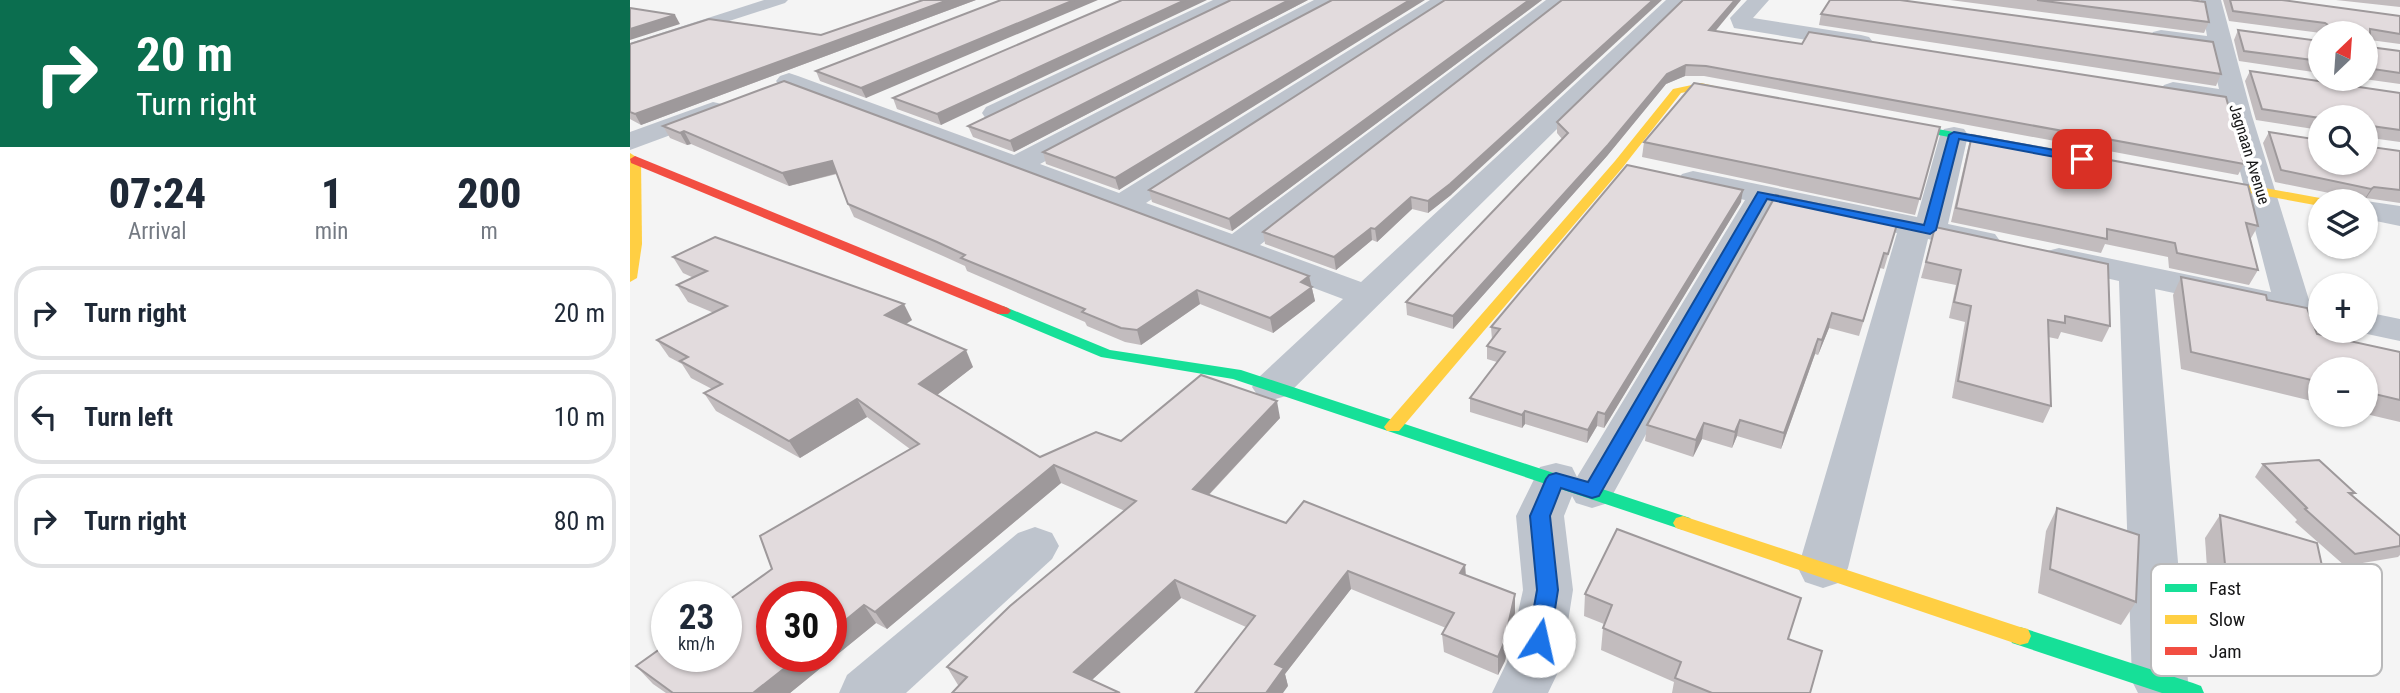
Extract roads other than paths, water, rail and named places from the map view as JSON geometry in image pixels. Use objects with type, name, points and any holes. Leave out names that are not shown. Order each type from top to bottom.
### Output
[{"type":"street","points":[[963,128],[1230,0]]},
{"type":"street","points":[[1016,165],[1330,0]]},
{"type":"street","points":[[1122,205],[1445,0]]},
{"type":"street","points":[[1236,247],[1559,0]]},
{"type":"street","points":[[1272,387],[1678,0]]},
{"type":"street","points":[[1759,0],[1741,18],[1742,23],[1879,44]]},
{"type":"street","name":"Jagnaan Avenue","points":[[2211,0],[2233,49],[2234,99],[2257,131],[2262,191],[2307,311]]},
{"type":"street","points":[[2140,34],[2233,49]]},
{"type":"street","points":[[827,67],[777,86],[879,104],[963,128],[1016,165],[1367,296]]},
{"type":"street","points":[[1393,428],[1619,164],[1677,91],[1686,86],[1704,87],[1757,97]]},
{"type":"street","points":[[2152,86],[2234,99]]},
{"type":"street","points":[[632,153],[740,100]]},
{"type":"street","points":[[1875,120],[2035,150]]},
{"type":"street","points":[[1824,568],[1922,229],[1954,135]]},
{"type":"street","points":[[630,278],[635,244],[632,153]]},
{"type":"street","points":[[632,153],[1107,354],[1130,360],[1207,367],[1272,387],[1574,485],[2176,687]]},
{"type":"street","points":[[1619,164],[2307,311]]},
{"type":"street","points":[[2181,177],[2308,200]]},
{"type":"street","points":[[1520,693],[1534,666],[1548,590],[1540,516],[1574,485],[1763,195]]},
{"type":"street","points":[[2378,212],[2400,216]]},
{"type":"street","points":[[2136,274],[2164,564]]},
{"type":"street","points":[[2378,325],[2400,330]]},
{"type":"street","points":[[867,693],[1035,546]]},
{"type":"lane","points":[[630,48],[780,0]]}]
